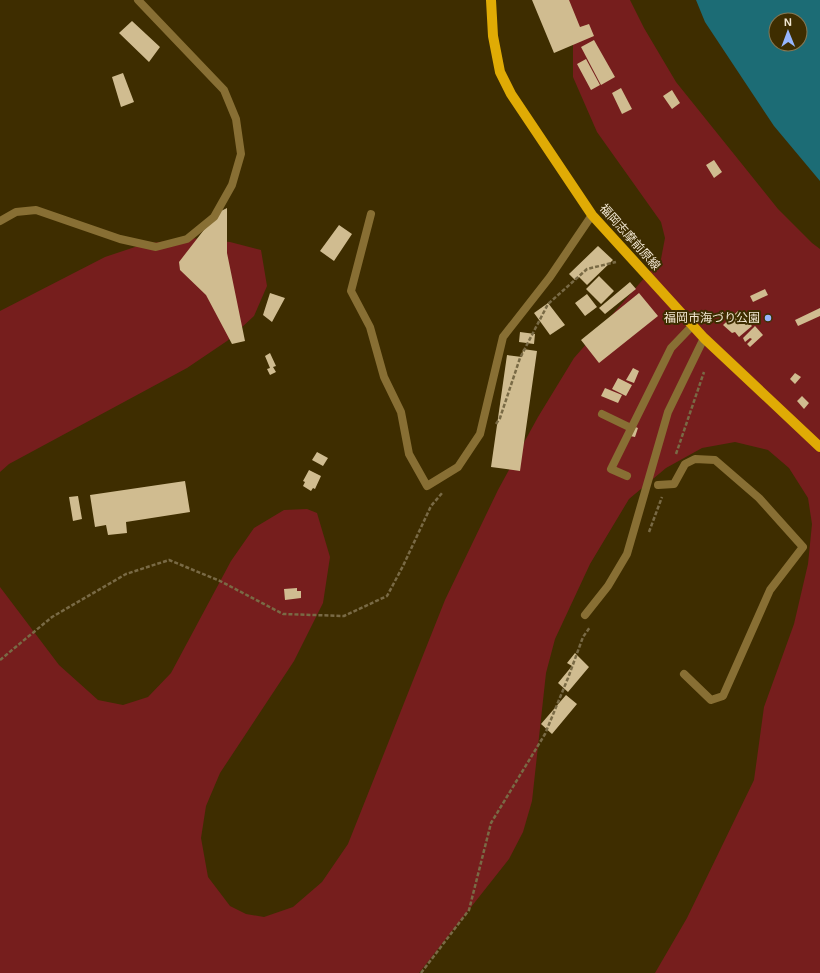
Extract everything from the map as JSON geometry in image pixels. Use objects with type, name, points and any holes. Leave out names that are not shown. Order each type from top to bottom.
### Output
[{"type":"main road","name":"福岡志摩前原線","points":[[491,0],[493,36],[500,72],[511,94],[592,215],[704,338],[820,447]]},
{"type":"street","points":[[0,221],[16,212],[36,210],[120,239],[156,247],[187,239],[214,217],[232,185],[241,154],[236,119],[224,90],[138,0]]},
{"type":"street","points":[[371,214],[352,291],[370,327],[384,377],[401,412],[409,454],[427,486],[458,467],[480,434],[502,337],[550,277],[592,215]]},
{"type":"street","points":[[627,476],[611,469],[671,348],[693,325]]},
{"type":"street","points":[[585,615],[608,586],[627,554],[668,412],[704,338]]},
{"type":"street","points":[[602,414],[631,428]]},
{"type":"street","points":[[658,485],[674,484],[684,464],[695,459],[715,460],[759,498],[803,547],[770,590],[723,696],[711,700],[684,674]]},
{"type":"path","points":[[496,425],[500,418],[520,358],[548,304],[587,269],[618,262]]},
{"type":"path","points":[[674,459],[705,368]]},
{"type":"path","points":[[0,660],[52,617],[126,574],[169,560],[220,581],[283,614],[344,616],[387,596],[431,506],[446,490]]},
{"type":"path","points":[[647,536],[663,495]]},
{"type":"path","points":[[421,973],[469,910],[491,823],[544,734],[568,678],[583,637],[592,625]]},
{"type":"shaded area","points":[[568,0],[630,0],[644,28],[676,82],[778,209],[820,249],[820,973],[655,973],[687,918],[754,780],[764,707],[794,624],[808,564],[812,524],[808,498],[789,468],[768,450],[735,442],[702,448],[666,468],[629,499],[590,564],[555,639],[546,673],[532,801],[523,832],[509,859],[419,973],[0,973],[0,587],[59,665],[98,700],[123,705],[148,697],[171,673],[231,561],[254,528],[284,510],[307,509],[317,513],[330,557],[323,603],[294,661],[220,773],[206,806],[201,838],[208,877],[230,906],[246,914],[264,917],[293,907],[322,882],[348,844],[445,600],[498,490],[538,417],[574,358],[661,259],[665,238],[661,222],[597,132],[573,77],[573,12]]},
{"type":"shaded area","points":[[191,238],[230,242],[261,250],[267,286],[254,316],[227,341],[187,368],[9,464],[0,472],[0,311],[105,257],[144,244]]},
{"type":"water","points":[[696,0],[820,0],[820,181],[774,126],[705,22]]},
{"type":"building","points":[[532,0],[569,0],[580,27],[589,24],[594,36],[554,53]]},
{"type":"building","points":[[132,21],[160,47],[149,62],[119,33]]},
{"type":"building","points":[[594,40],[615,77],[601,85],[581,47]]},
{"type":"building","points":[[586,59],[600,85],[591,90],[577,64]]},
{"type":"building","points":[[123,73],[134,102],[121,107],[112,77]]},
{"type":"building","points":[[621,88],[632,109],[622,114],[612,93]]},
{"type":"building","points":[[672,90],[680,103],[672,109],[663,96]]},
{"type":"building","points":[[714,160],[722,172],[714,178],[706,165]]},
{"type":"building","points":[[227,208],[227,253],[245,341],[232,344],[206,295],[180,270],[179,262],[217,213]]},
{"type":"building","points":[[339,225],[352,234],[334,261],[320,251]]},
{"type":"building","points":[[598,246],[613,260],[587,285],[579,277],[575,280],[569,274]]},
{"type":"building","points":[[599,276],[614,291],[601,304],[586,289]]},
{"type":"building","points":[[630,282],[636,289],[605,314],[599,308]]},
{"type":"building","points":[[765,289],[768,295],[753,302],[750,296]]},
{"type":"building","points":[[270,293],[285,298],[272,322],[263,315]]},
{"type":"building","points":[[639,293],[658,316],[599,363],[581,340]]},
{"type":"building","points":[[587,294],[597,307],[585,316],[575,303]]},
{"type":"building","points":[[548,303],[565,325],[550,335],[534,313]]},
{"type":"building","points":[[820,308],[820,316],[798,326],[795,320]]},
{"type":"building","points":[[738,311],[752,326],[739,337],[735,332],[732,333],[723,325]]},
{"type":"building","points":[[755,326],[763,335],[750,347],[747,344],[752,339],[750,338],[745,342],[743,338]]},
{"type":"building","points":[[520,332],[535,334],[534,344],[519,342]]},
{"type":"building","points":[[523,349],[537,351],[520,471],[491,467],[507,355],[522,357]]},
{"type":"building","points":[[270,353],[276,366],[273,367],[276,372],[270,375],[267,369],[270,368],[265,356]]},
{"type":"building","points":[[633,368],[639,371],[634,383],[626,380]]},
{"type":"building","points":[[795,373],[801,377],[795,384],[790,379]]},
{"type":"building","points":[[618,378],[632,385],[626,396],[612,389]]},
{"type":"building","points":[[605,388],[622,395],[618,403],[601,396]]},
{"type":"building","points":[[802,396],[809,403],[804,409],[797,401]]},
{"type":"building","points":[[633,426],[638,428],[635,437],[630,436]]},
{"type":"building","points":[[317,452],[328,458],[323,466],[312,460]]},
{"type":"building","points":[[309,470],[321,476],[315,489],[313,488],[311,491],[303,486],[305,482],[303,481]]},
{"type":"building","points":[[185,481],[190,512],[126,522],[127,533],[108,535],[106,525],[95,527],[90,495]]},
{"type":"building","points":[[78,496],[82,519],[73,521],[69,497]]},
{"type":"building","points":[[297,588],[297,591],[301,591],[301,598],[285,600],[284,589]]},
{"type":"building","points":[[575,653],[589,667],[568,692],[558,683],[572,666],[567,663]]},
{"type":"building","points":[[566,695],[577,704],[552,734],[541,724]]},
{"type":"place","name":"福岡市海づり公園","points":[[768,318]]}]
